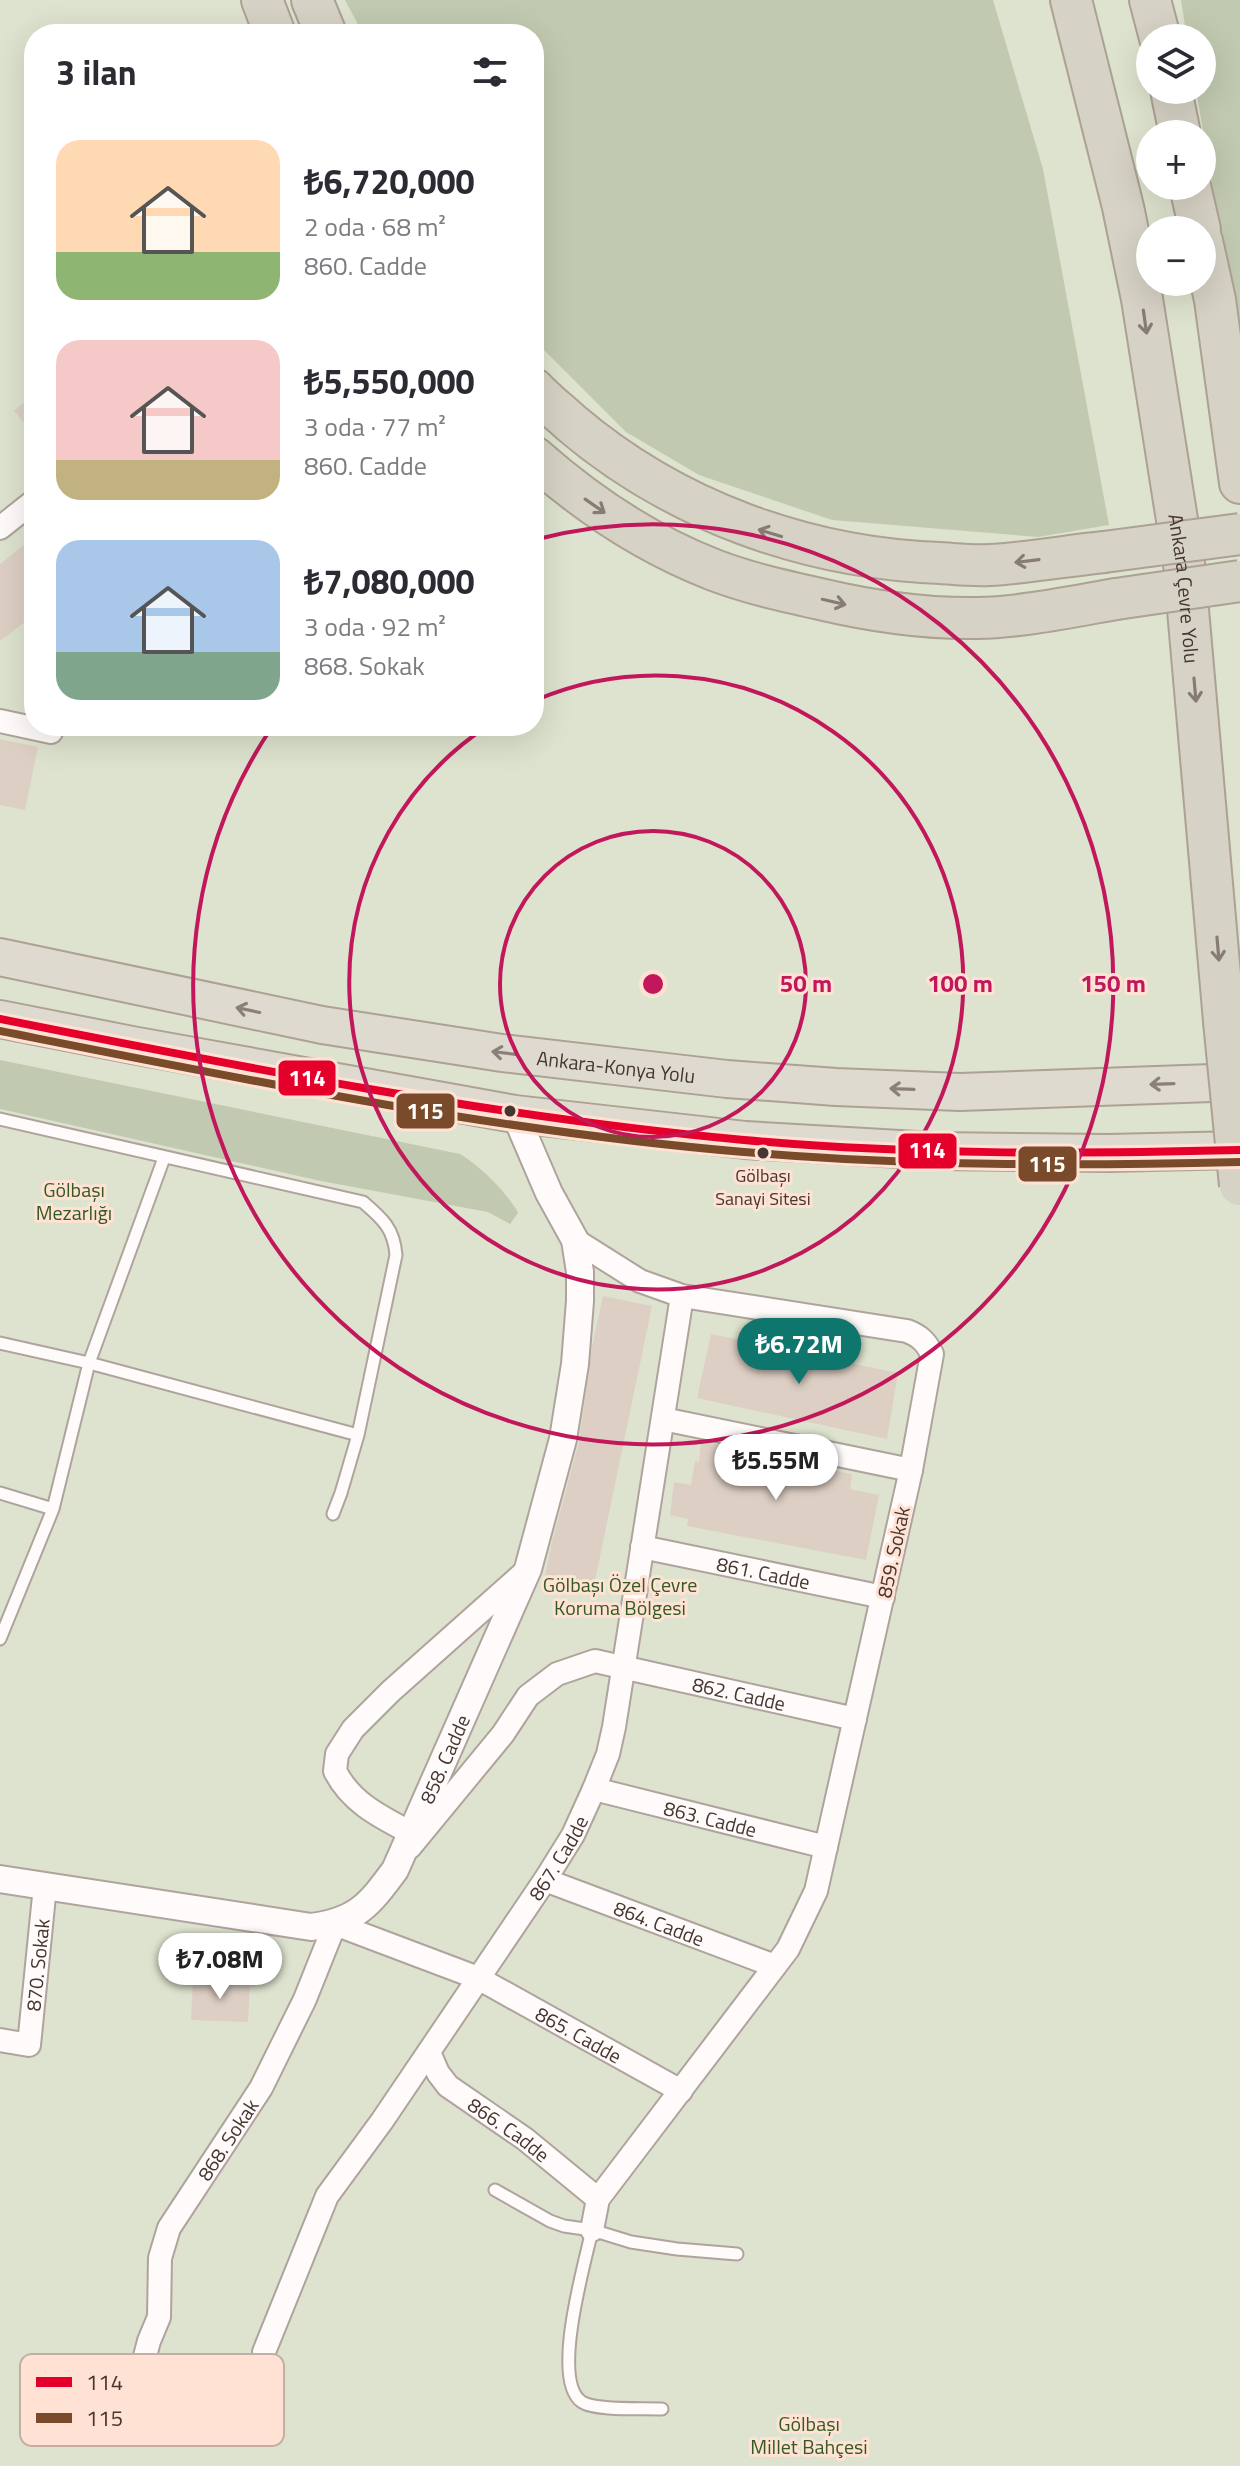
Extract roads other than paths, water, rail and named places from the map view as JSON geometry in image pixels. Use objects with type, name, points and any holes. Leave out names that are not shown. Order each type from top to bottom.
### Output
[{"type":"highway","points":[[262,0],[271,24]]},
{"type":"highway","points":[[312,0],[322,24]]},
{"type":"highway","points":[[1048,0],[1084,109],[1123,207]]},
{"type":"highway","name":"Ankara Çevre Yolu","points":[[1071,0],[1123,207],[1142,299],[1184,564],[1240,1185]]},
{"type":"highway","points":[[1150,0],[1156,24]]},
{"type":"highway","points":[[1214,296],[1240,483]]},
{"type":"highway","points":[[544,398],[597,445],[696,505],[748,527],[820,549],[900,562],[987,565],[1240,534]]},
{"type":"highway","points":[[544,466],[569,488],[616,520],[672,552],[715,571],[781,590],[901,615],[978,618],[1240,581]]},
{"type":"highway","name":"Ankara-Konya Yolu","points":[[0,957],[322,1025],[502,1053],[727,1079],[960,1092],[1240,1082]]},
{"type":"highway","points":[[0,1019],[515,1114],[745,1140],[934,1151],[1108,1153],[1240,1150]]},
{"type":"street","points":[[0,528],[24,509]]},
{"type":"street","points":[[0,721],[24,726]]},
{"type":"street","name":"859. Sokak","points":[[515,1114],[549,1193],[575,1240],[640,1281],[682,1296],[907,1331],[919,1335],[932,1354],[911,1470],[816,1891],[788,1949],[598,2199]]},
{"type":"street","name":"858. Cadde","points":[[335,1924],[352,1916],[374,1898],[400,1859],[528,1569],[563,1439],[575,1364],[580,1272],[575,1240]]},
{"type":"street","name":"867. Cadde","points":[[264,2352],[327,2196],[545,1880],[573,1835],[608,1754],[682,1296]]},
{"type":"street","points":[[663,1419],[911,1470]]},
{"type":"street","name":"861. Cadde","points":[[642,1547],[883,1597]]},
{"type":"street","points":[[411,1833],[372,1812],[350,1794],[335,1771],[337,1754],[353,1729],[391,1691],[528,1569]]},
{"type":"street","name":"862. Cadde","points":[[400,1859],[503,1734],[528,1696],[557,1674],[595,1661],[855,1719]]},
{"type":"street","name":"863. Cadde","points":[[594,1789],[826,1847]]},
{"type":"street","points":[[0,1879],[281,1924],[311,1927],[335,1924],[478,1978]]},
{"type":"street","name":"864. Cadde","points":[[545,1880],[775,1966]]},
{"type":"street","name":"870. Sokak","points":[[0,2040],[29,2045],[45,1886]]},
{"type":"street","name":"868. Sokak","points":[[146,2354],[159,2317],[160,2258],[169,2228],[261,2088],[305,1999],[335,1924]]},
{"type":"street","name":"865. Cadde","points":[[478,1978],[681,2091]]},
{"type":"street","name":"866. Cadde","points":[[429,2052],[448,2086],[569,2172],[598,2199]]},
{"type":"street","points":[[592,2230],[598,2199]]},
{"type":"lane","points":[[0,1119],[363,1202],[386,1224],[394,1237],[396,1255],[358,1435],[333,1514]]},
{"type":"lane","points":[[0,1639],[53,1509],[89,1363],[164,1158]]},
{"type":"lane","points":[[0,1343],[89,1363],[358,1435]]},
{"type":"lane","points":[[0,1493],[53,1509]]},
{"type":"lane","points":[[495,2190],[564,2226],[592,2230],[631,2242],[737,2254]]},
{"type":"lane","points":[[592,2230],[568,2344],[571,2390],[579,2400],[592,2406],[662,2409]]},
{"type":"place","name":"Gölbaşı Sanayi Sitesi","points":[[763,1153]]},
{"type":"park label","name":"Gölbaşı Mezarlığı","points":[[74,1200]]},
{"type":"park label","name":"Gölbaşı Özel Çevre Koruma Bölgesi","points":[[620,1596]]},
{"type":"park label","name":"Gölbaşı Millet Bahçesi","points":[[809,2434]]}]
